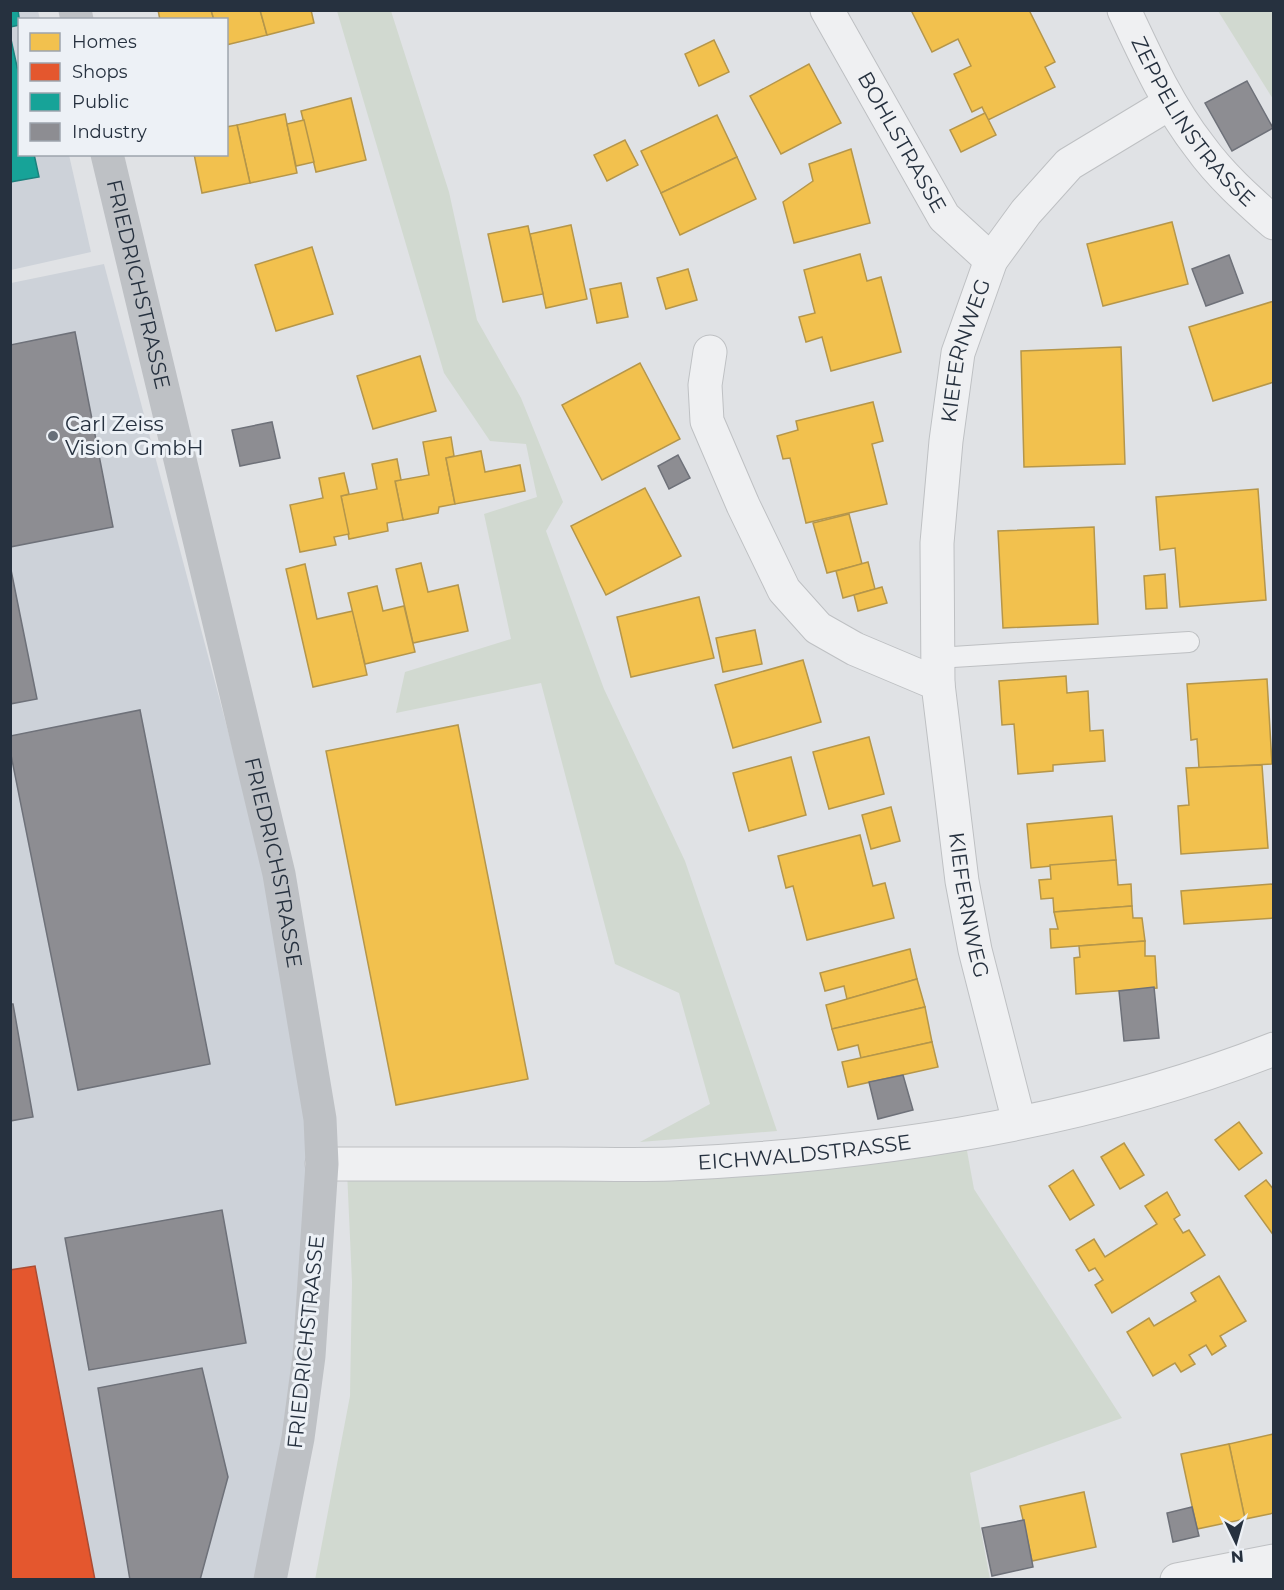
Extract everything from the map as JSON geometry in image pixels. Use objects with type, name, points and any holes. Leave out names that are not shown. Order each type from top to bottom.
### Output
[{"type":"main road","name":"FRIEDRICHSTRASSE","points":[[107,156],[279,874],[320,1119],[322,1164],[309,1356],[298,1438],[270,1580]]},
{"type":"street","name":"BOHLSTRASSE","points":[[827,10],[944,217],[991,260]]},
{"type":"street","name":"ZEPPELINSTRASSE","points":[[1124,10],[1170,103],[1200,147],[1232,185],[1274,223]]},
{"type":"street","name":"KIEFERNWEG","points":[[1019,1122],[975,950],[959,858],[938,671],[937,543],[953,386],[958,353],[991,260],[1026,212],[1069,164],[1170,103]]},
{"type":"street","points":[[710,352],[705,385],[707,421],[743,505],[784,590],[818,628],[855,649],[938,671]]},
{"type":"street","name":"EICHWALDSTRASSE","points":[[322,1164],[670,1164],[847,1149],[1019,1122],[1137,1096],[1217,1071],[1274,1049]]},
{"type":"street","points":[[1177,1580],[1274,1561]]},
{"type":"lane","points":[[938,671],[1189,642]]},
{"type":"shaded area","points":[[10,11],[38,11],[40,18],[18,18],[18,156],[69,156],[91,252],[11,270]]},
{"type":"shaded area","points":[[337,11],[391,11],[449,192],[477,320],[521,398],[563,502],[546,531],[604,689],[685,861],[777,1131],[640,1142],[710,1104],[679,993],[615,964],[541,683],[396,713],[405,672],[511,639],[484,514],[537,497],[526,444],[490,441],[444,373]]},
{"type":"shaded area","points":[[1218,11],[1273,11],[1273,99]]},
{"type":"shaded area","points":[[104,264],[304,1017],[320,1119],[270,1579],[11,1580],[11,283]]},
{"type":"shaded area","points":[[965,1140],[974,1189],[1122,1418],[970,1473],[990,1579],[315,1580],[350,1396],[352,1282],[347,1171]]},
{"type":"building: Homes","points":[[158,10],[211,10],[213,18],[160,18]]},
{"type":"building: Homes","points":[[211,10],[260,10],[267,35],[228,45],[228,18],[213,18]]},
{"type":"building: Homes","points":[[260,10],[311,10],[314,23],[267,35]]},
{"type":"building: Homes","points":[[911,10],[1029,10],[1055,62],[1045,67],[1055,87],[988,120],[982,107],[972,112],[954,74],[971,66],[958,39],[932,52]]},
{"type":"building: Homes","points":[[714,40],[729,72],[699,86],[685,54]]},
{"type":"building: Homes","points":[[809,64],[841,123],[781,154],[750,96]]},
{"type":"building: Homes","points":[[351,98],[366,160],[316,172],[301,111]]},
{"type":"building: Homes","points":[[985,113],[996,135],[961,152],[950,130]]},
{"type":"building: Homes","points":[[285,114],[297,173],[250,183],[237,125]]},
{"type":"building: Homes","points":[[717,115],[737,157],[661,193],[641,151]]},
{"type":"building: Homes","points":[[304,120],[314,162],[296,166],[287,124]]},
{"type":"building: Homes","points":[[237,125],[250,183],[202,193],[194,156],[228,156],[228,127]]},
{"type":"building: Homes","points":[[625,140],[638,165],[607,181],[594,155]]},
{"type":"building: Homes","points":[[851,149],[870,223],[794,243],[783,202],[813,181],[809,164]]},
{"type":"building: Homes","points":[[737,157],[756,199],[680,235],[661,193]]},
{"type":"building: Homes","points":[[1172,222],[1188,284],[1103,306],[1087,244]]},
{"type":"building: Homes","points":[[571,225],[587,299],[546,308],[530,234]]},
{"type":"building: Homes","points":[[528,226],[543,294],[503,302],[488,234]]},
{"type":"building: Homes","points":[[312,247],[333,314],[276,331],[255,265]]},
{"type":"building: Homes","points":[[860,254],[867,281],[881,277],[901,352],[831,371],[822,337],[806,342],[799,317],[815,313],[804,270]]},
{"type":"building: Homes","points":[[688,269],[697,300],[666,309],[657,278]]},
{"type":"building: Homes","points":[[621,283],[628,317],[597,323],[590,289]]},
{"type":"building: Homes","points":[[1274,301],[1274,382],[1213,401],[1189,327]]},
{"type":"building: Homes","points":[[1121,347],[1125,464],[1024,467],[1021,351]]},
{"type":"building: Homes","points":[[420,356],[436,411],[373,429],[357,376]]},
{"type":"building: Homes","points":[[640,363],[680,439],[602,480],[562,405]]},
{"type":"building: Homes","points":[[873,402],[883,441],[872,444],[887,504],[806,523],[790,458],[783,459],[777,436],[798,430],[796,421]]},
{"type":"building: Homes","points":[[451,437],[454,456],[446,458],[455,504],[439,507],[438,513],[403,520],[395,481],[429,475],[423,442]]},
{"type":"building: Homes","points":[[481,451],[485,472],[520,465],[525,491],[455,504],[446,458]]},
{"type":"building: Homes","points":[[397,459],[401,480],[395,481],[403,520],[387,523],[388,531],[349,539],[341,496],[377,489],[372,464]]},
{"type":"building: Homes","points":[[344,473],[349,494],[341,496],[349,534],[334,537],[336,545],[300,552],[290,505],[323,498],[319,478]]},
{"type":"building: Homes","points":[[645,488],[681,556],[606,595],[571,526]]},
{"type":"building: Homes","points":[[1258,489],[1266,600],[1180,607],[1175,548],[1160,550],[1156,497]]},
{"type":"building: Homes","points":[[849,514],[862,564],[827,573],[813,523]]},
{"type":"building: Homes","points":[[1094,527],[1098,624],[1003,628],[998,531]]},
{"type":"building: Homes","points":[[868,562],[875,589],[843,598],[836,571]]},
{"type":"building: Homes","points":[[421,563],[428,592],[458,585],[468,631],[413,643],[396,569]]},
{"type":"building: Homes","points":[[305,564],[317,619],[353,611],[367,675],[313,687],[286,569]]},
{"type":"building: Homes","points":[[1165,574],[1167,608],[1146,609],[1144,576]]},
{"type":"building: Homes","points":[[377,586],[383,611],[404,606],[415,652],[365,664],[348,593]]},
{"type":"building: Homes","points":[[882,587],[887,603],[858,611],[854,595]]},
{"type":"building: Homes","points":[[699,597],[714,658],[631,677],[617,617]]},
{"type":"building: Homes","points":[[755,630],[762,664],[723,672],[716,638]]},
{"type":"building: Homes","points":[[803,660],[821,722],[733,748],[715,685]]},
{"type":"building: Homes","points":[[1066,676],[1067,693],[1088,691],[1090,731],[1103,730],[1105,761],[1053,765],[1053,771],[1018,774],[1014,724],[1002,725],[999,681]]},
{"type":"building: Homes","points":[[1267,679],[1272,764],[1199,768],[1197,739],[1191,740],[1187,684]]},
{"type":"building: Homes","points":[[458,725],[528,1079],[396,1105],[326,751]]},
{"type":"building: Homes","points":[[869,737],[884,794],[829,809],[813,752]]},
{"type":"building: Homes","points":[[791,757],[806,815],[749,831],[733,773]]},
{"type":"building: Homes","points":[[1262,765],[1268,848],[1181,854],[1178,806],[1189,805],[1186,768]]},
{"type":"building: Homes","points":[[891,807],[900,841],[871,849],[862,815]]},
{"type":"building: Homes","points":[[1112,816],[1116,860],[1031,868],[1027,824]]},
{"type":"building: Homes","points":[[860,835],[873,886],[885,883],[894,918],[807,940],[793,886],[786,888],[778,856]]},
{"type":"building: Homes","points":[[1116,860],[1118,885],[1131,884],[1132,906],[1054,912],[1053,898],[1041,899],[1039,880],[1051,879],[1050,865]]},
{"type":"building: Homes","points":[[1273,884],[1274,918],[1184,924],[1181,891]]},
{"type":"building: Homes","points":[[1132,906],[1133,918],[1142,918],[1145,941],[1051,948],[1050,929],[1058,929],[1054,912]]},
{"type":"building: Homes","points":[[1145,941],[1145,956],[1155,956],[1157,988],[1076,994],[1074,958],[1080,957],[1079,946]]},
{"type":"building: Homes","points":[[910,949],[917,979],[847,999],[844,986],[825,991],[820,973]]},
{"type":"building: Homes","points":[[917,979],[925,1007],[832,1029],[826,1005]]},
{"type":"building: Homes","points":[[925,1007],[932,1042],[861,1058],[858,1045],[838,1050],[832,1029]]},
{"type":"building: Homes","points":[[932,1042],[938,1067],[848,1087],[842,1062]]},
{"type":"building: Homes","points":[[1239,1122],[1262,1153],[1239,1170],[1215,1140]]},
{"type":"building: Homes","points":[[1124,1143],[1144,1175],[1120,1189],[1101,1157]]},
{"type":"building: Homes","points":[[1073,1170],[1094,1205],[1070,1220],[1049,1186]]},
{"type":"building: Homes","points":[[1266,1180],[1274,1190],[1274,1236],[1245,1196]]},
{"type":"building: Homes","points":[[1167,1192],[1180,1215],[1174,1219],[1183,1233],[1189,1230],[1205,1255],[1112,1313],[1095,1285],[1103,1280],[1095,1268],[1089,1271],[1076,1250],[1094,1239],[1105,1257],[1157,1224],[1145,1206]]},
{"type":"building: Homes","points":[[1219,1276],[1246,1321],[1220,1336],[1226,1346],[1212,1355],[1206,1345],[1189,1355],[1195,1364],[1181,1372],[1175,1363],[1153,1376],[1127,1332],[1149,1318],[1154,1326],[1196,1301],[1191,1293]]},
{"type":"building: Homes","points":[[1273,1434],[1274,1513],[1245,1519],[1229,1444]]},
{"type":"building: Homes","points":[[1229,1444],[1245,1519],[1197,1529],[1181,1454]]},
{"type":"building: Homes","points":[[1084,1492],[1096,1547],[1032,1561],[1020,1506]]},
{"type":"building: Shops","points":[[35,1266],[95,1580],[10,1580],[10,1270]]},
{"type":"building: Public","points":[[10,10],[18,10],[18,25],[10,27]]},
{"type":"building: Public","points":[[10,35],[18,71],[18,156],[34,156],[39,177],[10,182]]},
{"type":"building: Industry","points":[[1247,81],[1273,128],[1232,151],[1205,103]]},
{"type":"building: Industry","points":[[1229,255],[1243,293],[1206,306],[1192,269]]},
{"type":"building: Industry","name":"Carl Zeiss Vision GmbH","points":[[75,332],[113,527],[10,547],[10,345]]},
{"type":"building: Industry","points":[[272,422],[280,458],[240,466],[232,430]]},
{"type":"building: Industry","points":[[678,455],[690,478],[669,489],[658,466]]},
{"type":"building: Industry","points":[[10,565],[37,699],[10,704]]},
{"type":"building: Industry","points":[[140,710],[210,1064],[78,1090],[10,750],[10,736]]},
{"type":"building: Industry","points":[[1154,987],[1159,1038],[1124,1041],[1119,991]]},
{"type":"building: Industry","points":[[10,1004],[13,1004],[33,1117],[10,1121]]},
{"type":"building: Industry","points":[[903,1075],[913,1110],[878,1119],[869,1082]]},
{"type":"building: Industry","points":[[222,1210],[246,1343],[89,1370],[65,1238]]},
{"type":"building: Industry","points":[[202,1368],[228,1477],[200,1580],[130,1580],[98,1388]]},
{"type":"building: Industry","points":[[1192,1507],[1199,1536],[1173,1542],[1167,1513]]},
{"type":"building: Industry","points":[[1024,1520],[1033,1567],[992,1576],[982,1528]]},
{"type":"place","name":"Carl Zeiss Vision GmbH","points":[[53,436]]}]
